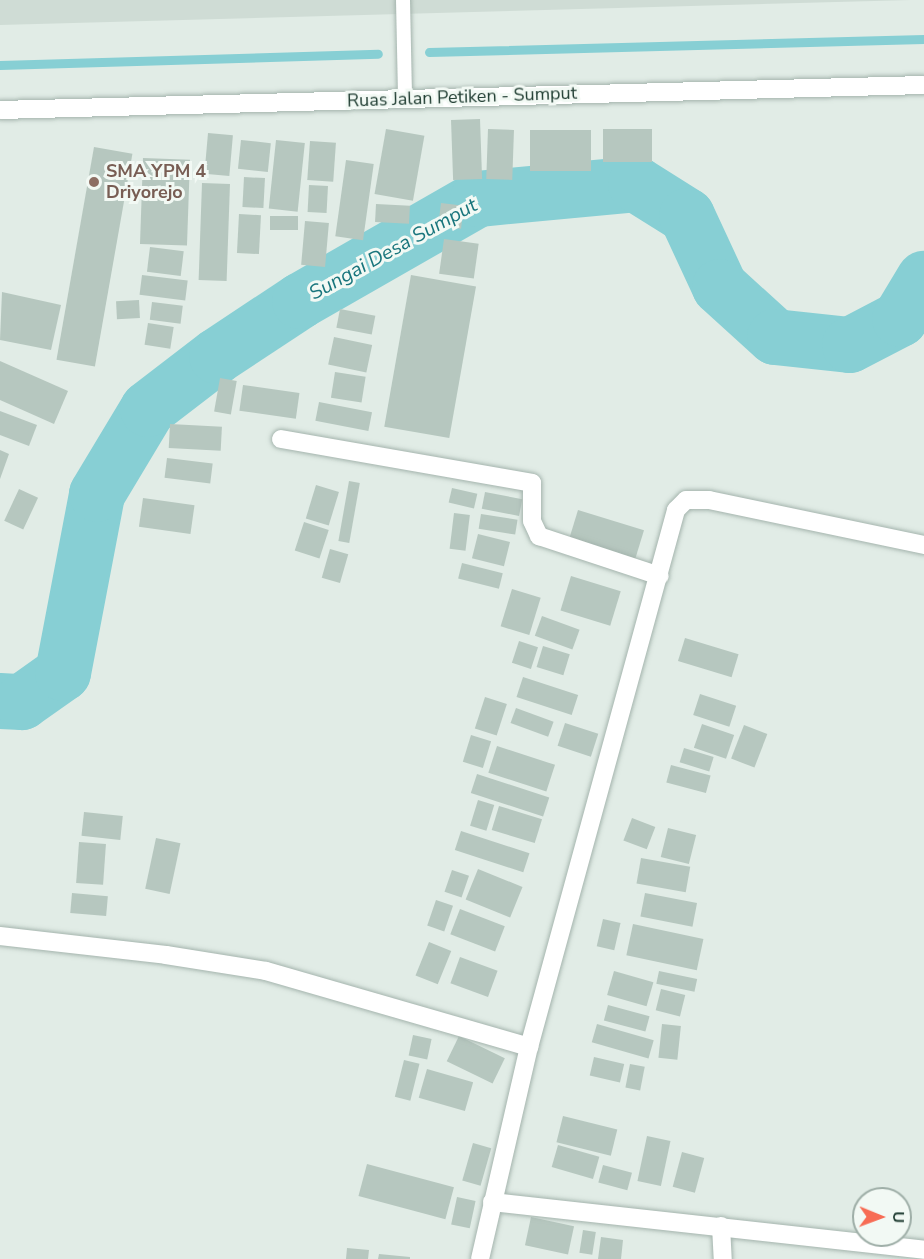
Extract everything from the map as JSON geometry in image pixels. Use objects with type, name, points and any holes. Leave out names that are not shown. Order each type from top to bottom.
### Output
[{"type":"street","name":"Ruas Jalan Petiken - Sumput","points":[[0,110],[924,85]]},
{"type":"street","points":[[281,439],[532,483],[532,521],[539,536],[660,576]]},
{"type":"street","points":[[480,1259],[530,1047],[660,576],[676,510],[686,500],[726,503],[924,545]]},
{"type":"street","points":[[0,936],[166,955],[266,971],[530,1047]]},
{"type":"street","points":[[492,1202],[924,1250]]},
{"type":"street","points":[[721,1226],[723,1259]]},
{"type":"lane","points":[[403,0],[405,98]]},
{"type":"shaded area","points":[[0,0],[911,0],[0,25]]},
{"type":"building","points":[[480,119],[482,179],[453,180],[451,120]]},
{"type":"building","points":[[386,129],[424,136],[413,201],[375,194]]},
{"type":"building","points":[[488,129],[514,130],[512,180],[486,179]]},
{"type":"building","points":[[603,129],[652,129],[652,162],[603,162]]},
{"type":"building","points":[[530,130],[591,130],[591,171],[530,171]]},
{"type":"building","points":[[208,133],[233,135],[229,176],[204,174]]},
{"type":"building","points":[[241,140],[271,143],[268,172],[238,169]]},
{"type":"building","points":[[276,140],[305,143],[298,212],[269,209]]},
{"type":"building","points":[[310,141],[336,143],[333,182],[307,180]]},
{"type":"building","points":[[94,147],[132,154],[95,366],[56,360]]},
{"type":"building","points":[[143,158],[190,160],[187,246],[140,244]]},
{"type":"building","points":[[346,160],[374,164],[363,240],[335,236]]},
{"type":"building","points":[[244,177],[265,178],[263,208],[242,207]]},
{"type":"building","points":[[202,183],[230,184],[227,281],[199,280]]},
{"type":"building","points":[[309,185],[328,186],[327,213],[308,212]]},
{"type":"building","points":[[441,203],[464,206],[461,229],[438,226]]},
{"type":"building","points":[[376,204],[410,206],[409,224],[375,222]]},
{"type":"building","points":[[239,214],[261,215],[259,254],[237,253]]},
{"type":"building","points":[[270,216],[298,216],[298,230],[270,230]]},
{"type":"building","points":[[305,221],[329,223],[325,267],[301,265]]},
{"type":"building","points":[[444,239],[479,244],[474,279],[439,274]]},
{"type":"building","points":[[150,247],[184,251],[181,276],[147,272]]},
{"type":"building","points":[[142,275],[188,281],[185,300],[140,295]]},
{"type":"building","points":[[411,275],[476,286],[449,438],[384,427]]},
{"type":"building","points":[[2,292],[61,305],[51,350],[0,340]]},
{"type":"building","points":[[139,300],[140,318],[117,319],[116,301]]},
{"type":"building","points":[[152,302],[183,306],[181,324],[150,320]]},
{"type":"building","points":[[340,309],[375,316],[372,335],[336,328]]},
{"type":"building","points":[[148,323],[174,327],[170,349],[145,345]]},
{"type":"building","points":[[334,337],[372,345],[366,372],[328,364]]},
{"type":"building","points":[[0,361],[68,391],[54,424],[0,400]]},
{"type":"building","points":[[335,372],[366,377],[362,403],[331,398]]},
{"type":"building","points":[[220,378],[237,381],[231,414],[214,411]]},
{"type":"building","points":[[243,385],[299,393],[296,419],[239,411]]},
{"type":"building","points":[[319,402],[372,412],[368,431],[315,421]]},
{"type":"building","points":[[0,411],[37,425],[29,446],[0,435]]},
{"type":"building","points":[[170,424],[222,427],[221,451],[169,448]]},
{"type":"building","points":[[0,450],[9,454],[0,479]]},
{"type":"building","points":[[167,458],[213,464],[210,483],[165,478]]},
{"type":"building","points":[[349,481],[360,483],[349,543],[338,541]]},
{"type":"building","points":[[316,485],[339,492],[329,525],[306,518]]},
{"type":"building","points":[[452,488],[477,494],[474,508],[449,503]]},
{"type":"building","points":[[19,489],[38,498],[23,530],[4,521]]},
{"type":"building","points":[[485,492],[522,499],[519,516],[482,509]]},
{"type":"building","points":[[143,498],[194,505],[190,534],[139,527]]},
{"type":"building","points":[[578,510],[644,530],[634,564],[568,543]]},
{"type":"building","points":[[454,513],[470,515],[465,551],[450,549]]},
{"type":"building","points":[[481,514],[518,520],[515,535],[479,529]]},
{"type":"building","points":[[304,522],[329,530],[319,559],[295,551]]},
{"type":"building","points":[[478,534],[510,542],[504,566],[472,558]]},
{"type":"building","points":[[330,549],[348,554],[340,583],[322,578]]},
{"type":"building","points":[[462,563],[503,573],[499,589],[458,579]]},
{"type":"building","points":[[571,576],[621,591],[610,626],[560,610]]},
{"type":"building","points":[[512,589],[541,598],[529,635],[501,626]]},
{"type":"building","points":[[542,616],[580,630],[572,649],[535,636]]},
{"type":"building","points":[[685,638],[739,654],[732,677],[678,661]]},
{"type":"building","points":[[519,641],[538,647],[531,669],[512,663]]},
{"type":"building","points":[[543,646],[570,654],[563,675],[537,667]]},
{"type":"building","points":[[523,677],[578,695],[572,715],[517,697]]},
{"type":"building","points":[[700,694],[736,706],[729,727],[693,715]]},
{"type":"building","points":[[485,697],[507,704],[497,735],[475,728]]},
{"type":"building","points":[[516,708],[554,722],[548,737],[511,723]]},
{"type":"building","points":[[565,723],[598,734],[591,757],[558,746]]},
{"type":"building","points":[[702,724],[734,735],[726,759],[694,748]]},
{"type":"building","points":[[744,725],[767,734],[754,768],[731,759]]},
{"type":"building","points":[[471,735],[491,741],[483,768],[463,762]]},
{"type":"building","points":[[497,746],[555,765],[546,791],[488,773]]},
{"type":"building","points":[[684,748],[714,757],[709,771],[680,762]]},
{"type":"building","points":[[671,765],[711,776],[706,793],[666,782]]},
{"type":"building","points":[[477,774],[549,797],[543,817],[471,793]]},
{"type":"building","points":[[478,800],[494,805],[486,831],[470,826]]},
{"type":"building","points":[[499,806],[542,819],[535,843],[492,830]]},
{"type":"building","points":[[84,812],[123,816],[120,840],[81,836]]},
{"type":"building","points":[[632,818],[655,827],[647,849],[623,840]]},
{"type":"building","points":[[668,828],[696,835],[689,864],[661,857]]},
{"type":"building","points":[[461,831],[529,853],[523,872],[455,850]]},
{"type":"building","points":[[156,838],[180,843],[170,894],[145,889]]},
{"type":"building","points":[[79,842],[106,844],[103,885],[76,883]]},
{"type":"building","points":[[641,858],[690,867],[686,892],[636,884]]},
{"type":"building","points":[[478,869],[523,887],[510,918],[466,900]]},
{"type":"building","points":[[452,870],[469,876],[462,898],[445,892]]},
{"type":"building","points":[[72,893],[108,896],[106,916],[70,913]]},
{"type":"building","points":[[645,893],[697,903],[692,927],[640,917]]},
{"type":"building","points":[[436,900],[453,906],[444,931],[427,926]]},
{"type":"building","points":[[460,909],[505,926],[495,951],[450,934]]},
{"type":"building","points":[[603,919],[621,923],[614,950],[597,946]]},
{"type":"building","points":[[633,924],[703,939],[697,970],[626,955]]},
{"type":"building","points":[[429,942],[451,951],[438,984],[416,975]]},
{"type":"building","points":[[460,957],[498,971],[488,997],[450,983]]},
{"type":"building","points":[[614,971],[653,982],[647,1006],[607,995]]},
{"type":"building","points":[[659,971],[697,979],[694,992],[656,984]]},
{"type":"building","points":[[661,989],[685,995],[680,1016],[656,1010]]},
{"type":"building","points":[[608,1005],[650,1016],[645,1032],[604,1020]]},
{"type":"building","points":[[597,1024],[654,1040],[648,1059],[592,1042]]},
{"type":"building","points":[[662,1024],[681,1026],[677,1060],[658,1058]]},
{"type":"building","points":[[413,1035],[432,1039],[427,1059],[409,1056]]},
{"type":"building","points":[[459,1036],[505,1058],[493,1084],[447,1061]]},
{"type":"building","points":[[594,1057],[624,1064],[620,1082],[590,1076]]},
{"type":"building","points":[[404,1060],[420,1064],[410,1101],[395,1097]]},
{"type":"building","points":[[630,1064],[645,1067],[640,1090],[625,1088]]},
{"type":"building","points":[[427,1069],[473,1082],[465,1111],[419,1098]]},
{"type":"building","points":[[563,1116],[617,1130],[611,1156],[556,1142]]},
{"type":"building","points":[[647,1136],[670,1141],[661,1186],[637,1181]]},
{"type":"building","points":[[473,1143],[491,1148],[481,1186],[462,1180]]},
{"type":"building","points":[[558,1145],[599,1157],[593,1179],[552,1167]]},
{"type":"building","points":[[682,1152],[704,1158],[695,1193],[673,1187]]},
{"type":"building","points":[[367,1164],[454,1187],[445,1219],[358,1196]]},
{"type":"building","points":[[603,1165],[632,1173],[627,1190],[598,1182]]},
{"type":"building","points":[[457,1197],[476,1201],[470,1228],[451,1224]]},
{"type":"building","points":[[531,1217],[574,1226],[568,1255],[525,1245]]},
{"type":"building","points":[[583,1230],[596,1232],[592,1255],[579,1253]]},
{"type":"building","points":[[601,1237],[623,1240],[621,1259],[598,1259]]},
{"type":"building","points":[[347,1248],[369,1250],[368,1259],[346,1259]]},
{"type":"building","points":[[379,1254],[410,1257],[410,1259],[378,1259]]},
{"type":"waterway","points":[[429,52],[924,39]]},
{"type":"waterway","points":[[0,65],[378,54]]},
{"type":"waterway","name":"Sungai Desa Sumput","points":[[0,701],[22,702],[63,673],[97,494],[148,409],[217,356],[300,301],[478,199],[636,184],[687,216],[720,287],[775,337],[850,345],[900,319],[924,279]]},
{"type":"place","name":"SMA YPM 4 Driyorejo","points":[[94,182]]}]
